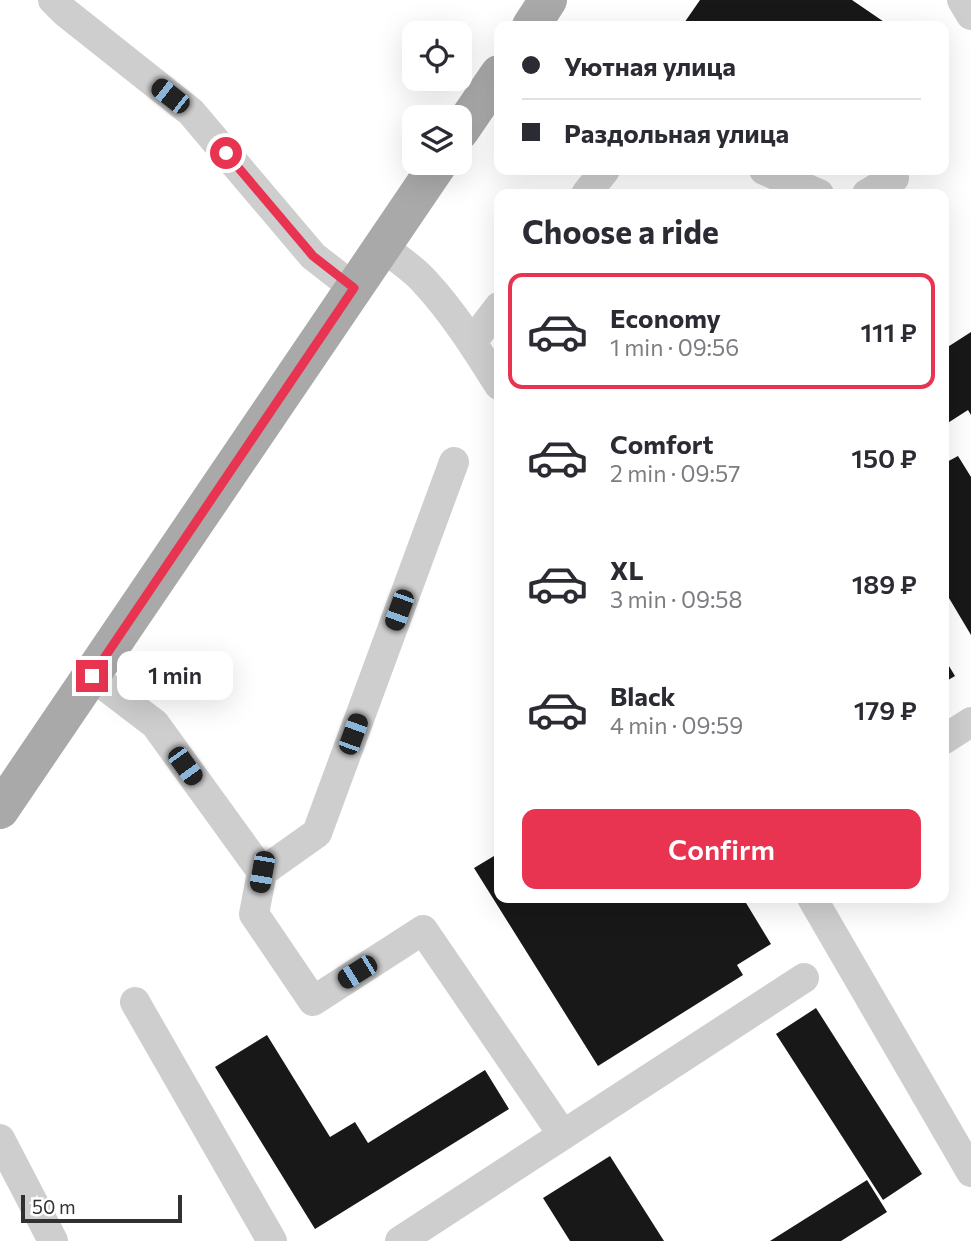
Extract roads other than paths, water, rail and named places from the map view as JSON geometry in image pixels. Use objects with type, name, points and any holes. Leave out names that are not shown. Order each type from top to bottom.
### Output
[{"type":"main road","points":[[534,21],[548,0]]},
{"type":"main road","points":[[472,113],[494,81]]},
{"type":"main road","points":[[0,810],[431,175]]},
{"type":"street","points":[[53,0],[191,112],[313,256],[354,288]]},
{"type":"street","points":[[961,0],[971,15]]},
{"type":"street","points":[[590,189],[601,175]]},
{"type":"street","points":[[775,175],[808,189]]},
{"type":"street","points":[[875,189],[894,178]]},
{"type":"street","points":[[382,247],[426,282],[494,377]]},
{"type":"street","points":[[471,342],[494,313]]},
{"type":"street","points":[[454,461],[317,832],[262,872],[254,914],[313,1001],[423,930],[563,1135]]},
{"type":"street","points":[[92,676],[155,724],[262,872]]},
{"type":"street","points":[[949,736],[971,722]]},
{"type":"street","points":[[815,903],[971,1172]]},
{"type":"street","points":[[400,1241],[804,978]]},
{"type":"street","points":[[135,1002],[272,1241]]},
{"type":"street","points":[[0,1139],[53,1241]]}]
